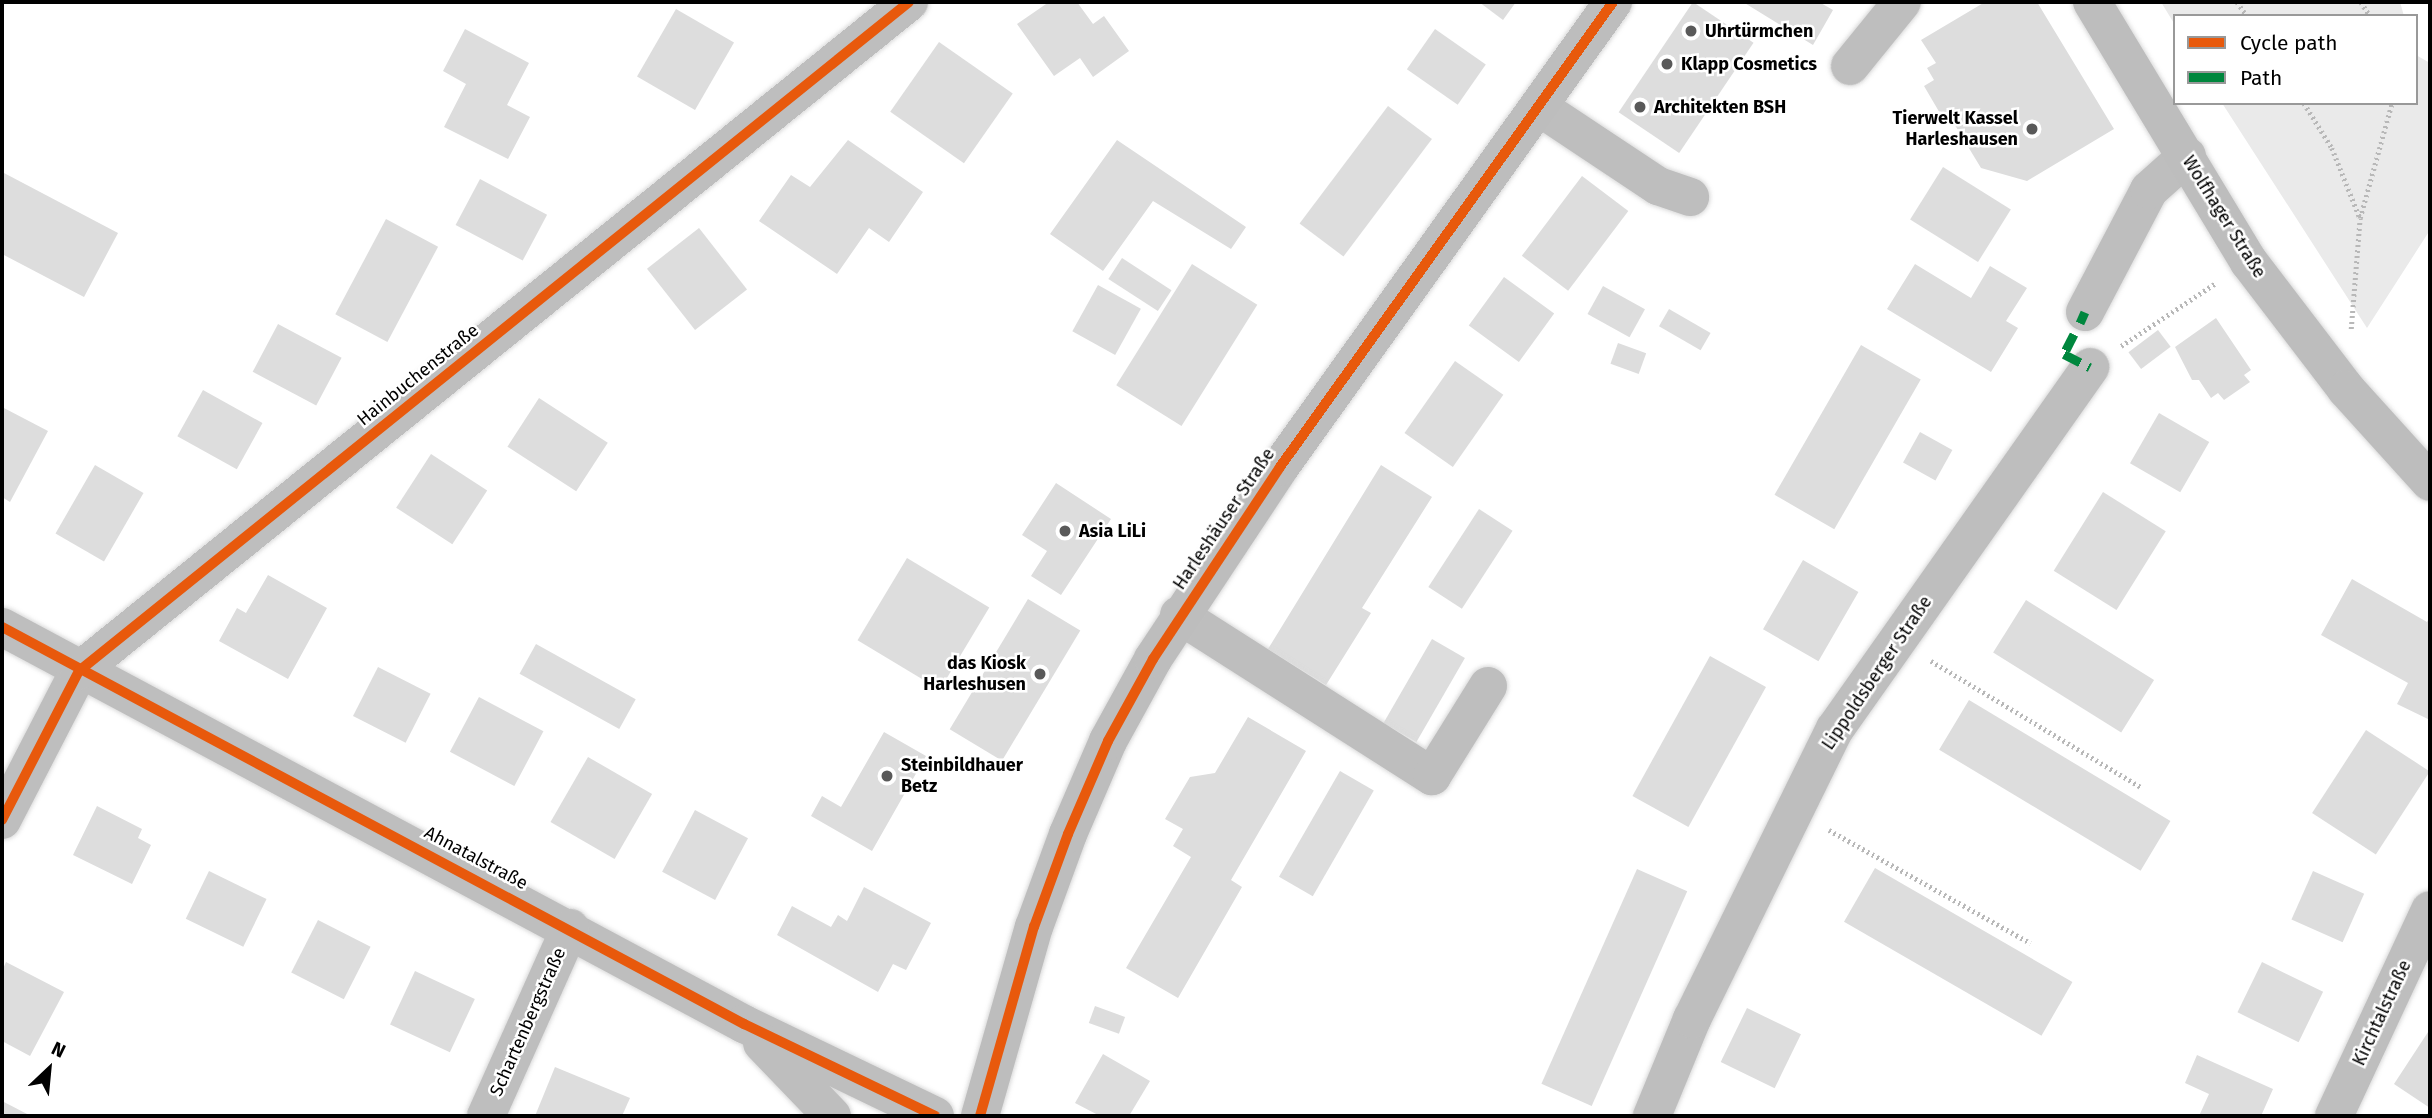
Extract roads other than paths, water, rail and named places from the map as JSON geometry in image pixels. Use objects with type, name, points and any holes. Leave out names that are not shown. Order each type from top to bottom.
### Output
[{"type":"main road","name":"Harleshäuser Straße","points":[[980,1116],[1034,926],[1068,834],[1108,741],[1179,615],[1614,2]]},
{"type":"main road","name":"Wolfhager Straße","points":[[2092,2],[2249,262],[2346,389],[2430,482]]},
{"type":"street","name":"Hainbuchenstraße","points":[[2,820],[79,671],[909,2]]},
{"type":"street","points":[[1850,66],[1902,2]]},
{"type":"street","points":[[1539,107],[1658,186],[1690,197]]},
{"type":"street","points":[[2085,312],[2149,190],[2186,156]]},
{"type":"street","name":"Lippoldsberger Straße","points":[[1651,1116],[1692,1019],[1835,729],[2090,367]]},
{"type":"street","points":[[1179,615],[1432,776],[1488,686]]},
{"type":"street","name":"Ahnatalstraße","points":[[2,627],[79,671],[570,928],[744,1024],[935,1116]]},
{"type":"street","name":"Kirchtalstraße","points":[[2334,1116],[2430,911]]},
{"type":"street","name":"Schartenbergstraße","points":[[486,1116],[570,928]]},
{"type":"street","points":[[744,1024],[832,1116]]},
{"type":"place","name":"Uhrtürmchen","points":[[1691,31]]},
{"type":"place","name":"Klapp Cosmetics","points":[[1667,64]]},
{"type":"place","name":"Architekten BSH","points":[[1640,107]]},
{"type":"place","name":"Tierwelt Kassel Harleshausen","points":[[2032,129]]},
{"type":"place","name":"Asia LiLi","points":[[1065,531]]},
{"type":"place","name":"das Kiosk Harleshusen","points":[[1040,674]]},
{"type":"place","name":"Steinbildhauer Betz","points":[[887,776]]}]
